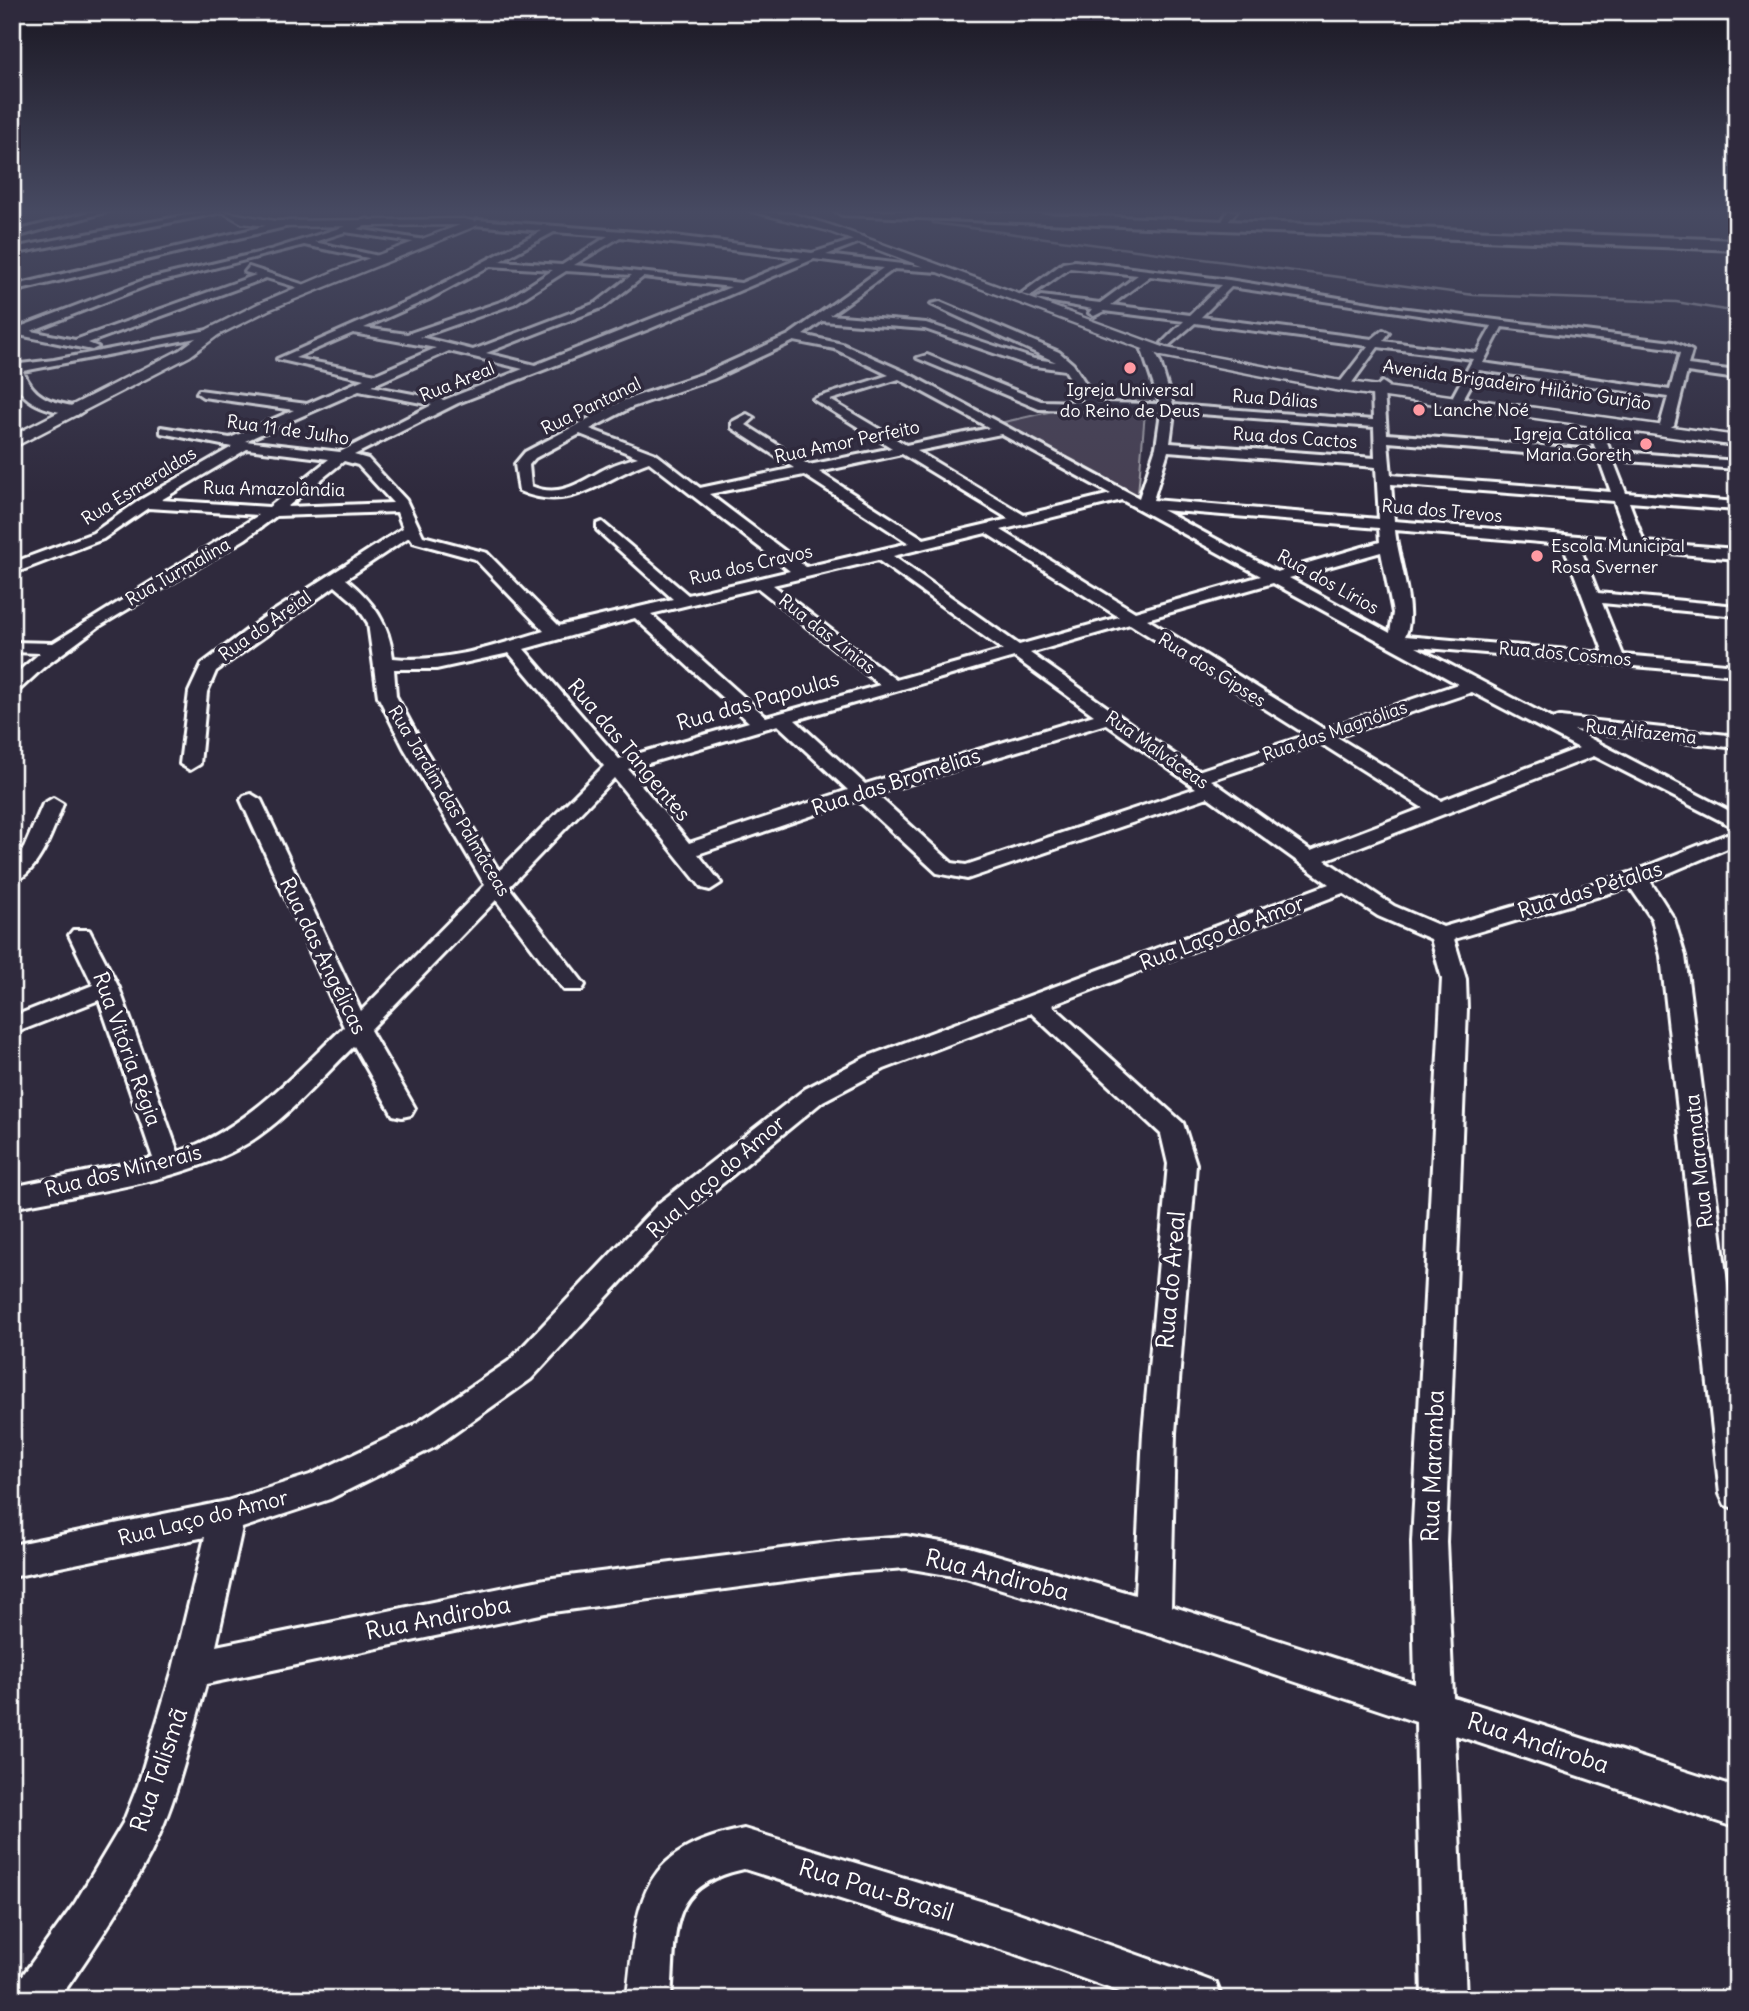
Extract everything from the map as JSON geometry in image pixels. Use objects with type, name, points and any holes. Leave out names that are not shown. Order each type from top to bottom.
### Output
[{"type":"street","points":[[16,333],[92,305]]},
{"type":"street","points":[[77,343],[182,305]]},
{"type":"street","points":[[12,443],[184,353],[212,332],[269,305]]},
{"type":"street","points":[[376,378],[284,360],[294,353],[407,305]]},
{"type":"street","points":[[408,338],[502,305]]},
{"type":"street","points":[[473,354],[598,305]]},
{"type":"street","name":"Rua Areal","points":[[343,456],[445,404],[693,305]]},
{"type":"street","name":"Rua Pantanal","points":[[651,457],[614,470],[569,495],[526,491],[522,469],[524,460],[627,404],[709,376],[793,337],[839,305]]},
{"type":"street","points":[[938,305],[1048,350],[1069,367],[1093,405]]},
{"type":"street","name":"Avenida Brigadeiro Hilário Gurjão","points":[[1028,305],[1153,355],[1174,348],[1380,388],[1459,396],[1737,434]]},
{"type":"street","name":"Avenida Brigadeiro Hilário Gurjão","points":[[1056,305],[1174,348],[1380,388],[1737,441]]},
{"type":"street","points":[[1081,305],[1190,319],[1285,327],[1674,394]]},
{"type":"street","points":[[1088,317],[1106,305]]},
{"type":"street","points":[[1174,348],[1190,319],[1206,305]]},
{"type":"street","points":[[1337,305],[1683,348],[1667,425]]},
{"type":"street","points":[[1347,381],[1400,311]]},
{"type":"street","points":[[821,318],[915,325],[939,330],[1032,362],[1069,367]]},
{"type":"street","points":[[1459,396],[1499,323]]},
{"type":"street","points":[[352,329],[408,338],[538,369]]},
{"type":"street","points":[[77,411],[44,405],[34,399],[25,392],[14,369],[212,332]]},
{"type":"street","points":[[16,333],[113,352]]},
{"type":"street","name":"Rua dos Lírios","points":[[793,337],[838,346],[901,375],[1144,504],[1473,685],[1737,823]]},
{"type":"street","points":[[1492,338],[1506,340]]},
{"type":"street","name":"Rua Esmeraldas","points":[[12,569],[87,542],[239,443],[307,408],[446,348]]},
{"type":"street","points":[[1144,504],[1163,447],[1168,408],[1153,355]]},
{"type":"street","name":"Rua Dálias","points":[[923,358],[1032,403],[1168,408],[1603,454],[1737,465]]},
{"type":"street","points":[[1680,361],[1737,375]]},
{"type":"street","points":[[901,375],[818,399],[1022,520]]},
{"type":"street","points":[[359,387],[445,404]]},
{"type":"street","points":[[1380,388],[1388,535],[1401,613],[1401,628],[1394,640]]},
{"type":"street","points":[[203,393],[307,408]]},
{"type":"street","points":[[747,418],[737,425],[921,544]]},
{"type":"street","points":[[1592,421],[1637,546]]},
{"type":"street","points":[[579,429],[651,457],[803,573]]},
{"type":"street","name":"Rua 11 de Julho","points":[[166,430],[239,443],[343,456],[363,462],[381,479],[402,507],[411,529]]},
{"type":"street","name":"Rua Amor Perfeito","points":[[700,492],[1001,430]]},
{"type":"street","name":"Rua dos Cactos","points":[[1163,447],[1737,506]]},
{"type":"street","name":"Rua Turmalina","points":[[12,687],[53,649],[93,621],[232,541],[275,512],[343,456]]},
{"type":"street","name":"Rua dos Cravos","points":[[384,663],[425,665],[512,646],[555,632],[1127,495]]},
{"type":"street","name":"Rua Amazolândia","points":[[145,503],[275,512],[402,507]]},
{"type":"street","name":"Rua dos Trevos","points":[[1144,504],[1388,535],[1570,542],[1737,554]]},
{"type":"street","points":[[602,527],[685,601]]},
{"type":"street","name":"Rua dos Gipses","points":[[988,528],[1438,808]]},
{"type":"street","points":[[335,578],[411,529],[424,542],[481,556],[555,632]]},
{"type":"street","name":"Rua das Papoulas","points":[[266,1116],[357,1028],[615,766],[1278,577],[1388,535]]},
{"type":"street","points":[[1570,542],[1615,658]]},
{"type":"street","name":"Rua Malváceas","points":[[880,554],[1345,885],[1386,911],[1441,935]]},
{"type":"street","name":"Rua Jardim das Palmáceas","points":[[335,578],[362,600],[371,612],[381,635],[387,696],[414,748],[497,886],[573,985]]},
{"type":"street","name":"Rua do Areial","points":[[190,764],[198,692],[208,668],[233,647],[335,578]]},
{"type":"street","name":"Rua das Zinias","points":[[761,583],[893,686]]},
{"type":"street","points":[[1590,597],[1737,611]]},
{"type":"street","name":"Rua das Magnólias","points":[[639,612],[861,792],[945,868],[967,872],[1205,784],[1318,735],[1473,685]]},
{"type":"street","name":"Rua dos Cosmos","points":[[1394,640],[1737,670]]},
{"type":"street","name":"Rua das Tangentes","points":[[512,646],[615,766],[710,883]]},
{"type":"street","points":[[12,647],[53,649]]},
{"type":"street","name":"Rua das Bromélias","points":[[684,852],[861,792],[1109,716]]},
{"type":"street","name":"Rua Alfazema","points":[[1546,722],[1737,742]]},
{"type":"street","points":[[1309,859],[1596,748]]},
{"type":"street","name":"Rua das Angélicas","points":[[251,800],[357,1028],[402,1108]]},
{"type":"street","points":[[12,874],[34,850],[53,804]]},
{"type":"street","name":"Rua das Pétalas","points":[[1441,935],[1638,878],[1737,836]]},
{"type":"street","name":"Rua Maranata","points":[[1638,878],[1642,890],[1662,919],[1673,956],[1737,1494]]},
{"type":"street","name":"Rua Laço do Amor","points":[[12,1561],[227,1517],[318,1488],[423,1437],[520,1370],[669,1211],[814,1095],[875,1063],[1345,885]]},
{"type":"street","name":"Rua Vitória Régia","points":[[81,935],[107,988],[169,1165]]},
{"type":"street","name":"Rua Maramba","points":[[1441,935],[1454,979],[1455,1009],[1429,1542],[1444,1999]]},
{"type":"street","points":[[12,1026],[107,988]]},
{"type":"street","name":"Rua do Areal","points":[[1036,1004],[1115,1080],[1173,1130],[1179,1144],[1182,1164],[1159,1433],[1152,1618]]},
{"type":"street","name":"Rua dos Minerais","points":[[12,1198],[169,1165],[207,1152],[238,1136],[266,1116]]},
{"type":"street","name":"Rua Talismã","points":[[33,1999],[90,1918],[137,1837],[158,1785],[192,1669],[227,1517]]},
{"type":"street","name":"Rua Andiroba","points":[[192,1669],[545,1596],[852,1556],[906,1552],[965,1562],[1152,1618],[1737,1808]]},
{"type":"street","name":"Rua Pau-Brasil","points":[[649,1999],[659,1916],[669,1886],[690,1864],[716,1852],[744,1849],[1013,1932],[1200,1999]]},
{"type":"shaded area","points":[[1053,411],[1145,412],[1138,494],[1128,494],[1000,423]]},
{"type":"waterway","points":[[1693,305],[1737,312]]},
{"type":"place","name":"Igreja Universal do Reino de Deus","points":[[1130,368]]},
{"type":"place","name":"Lanche Noé","points":[[1419,410]]},
{"type":"place","name":"Igreja Católica Maria Goreth","points":[[1646,444]]},
{"type":"place","name":"Escola Municipal Rosa Sverner","points":[[1537,556]]}]
